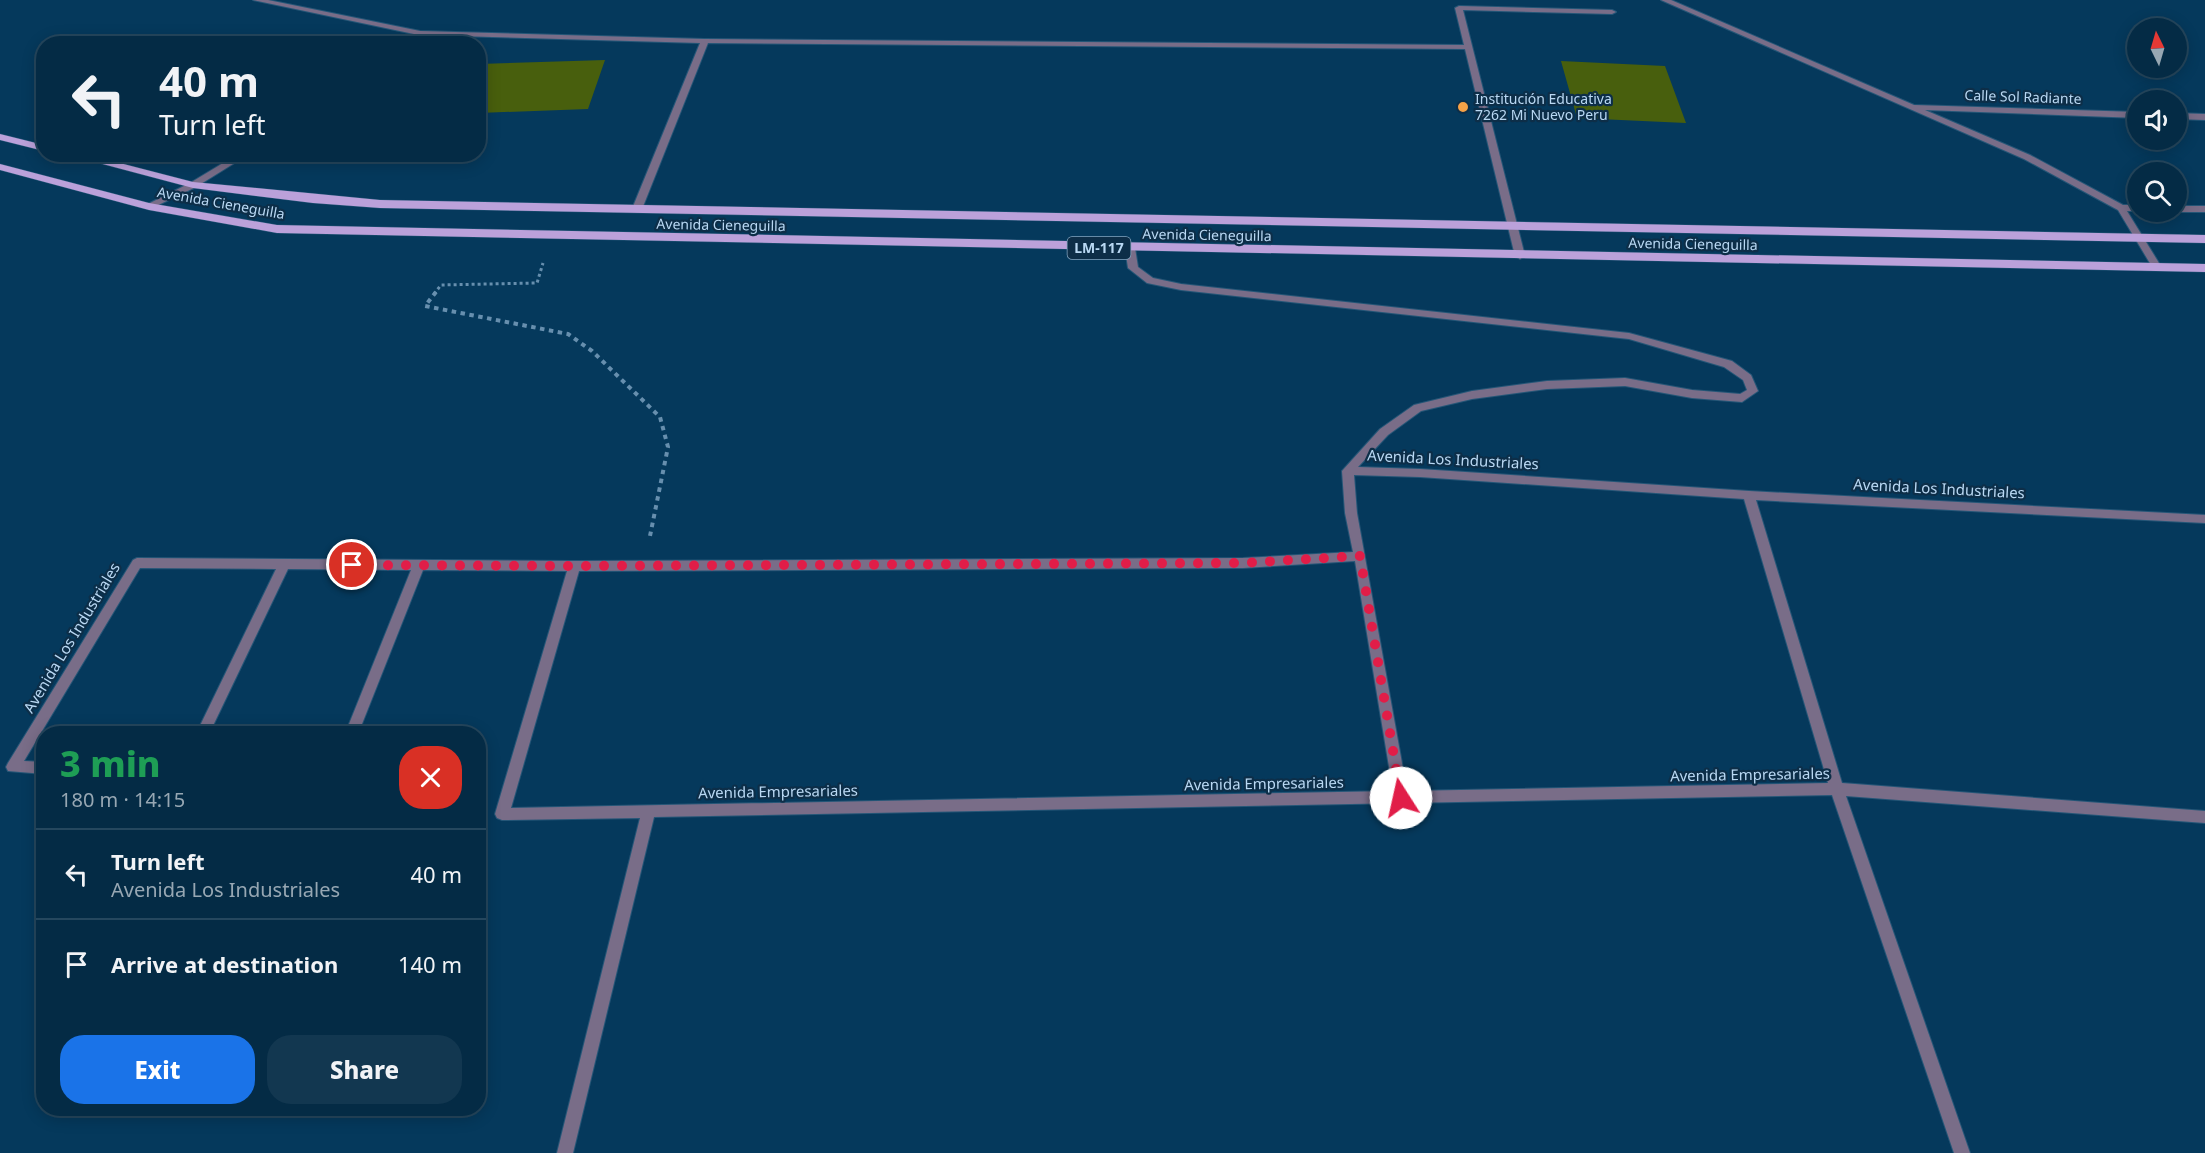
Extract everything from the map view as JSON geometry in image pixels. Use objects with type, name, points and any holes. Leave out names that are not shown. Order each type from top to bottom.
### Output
[{"type":"main road","points":[[0,136],[36,146]]},
{"type":"main road","name":"Avenida Cieneguilla","points":[[102,162],[193,185],[380,204],[2205,239]]},
{"type":"main road","name":"Avenida Cieneguilla","points":[[0,167],[149,206],[277,229],[1130,249],[2205,268]]},
{"type":"street","points":[[257,0],[420,33],[705,41],[1468,47]]},
{"type":"street","points":[[1665,0],[2027,157],[2121,208],[2127,208]]},
{"type":"street","points":[[1520,256],[1459,8],[1612,12]]},
{"type":"street","points":[[416,36],[420,33]]},
{"type":"street","points":[[637,209],[705,41]]},
{"type":"street","name":"Calle Sol Radiante","points":[[1907,106],[2127,115]]},
{"type":"street","points":[[2187,116],[2203,116]]},
{"type":"street","points":[[149,206],[193,185],[232,162]]},
{"type":"street","points":[[2121,208],[2157,268]]},
{"type":"street","points":[[2187,209],[2205,209]]},
{"type":"street","points":[[1130,249],[1133,268],[1150,281],[1629,336],[1728,364],[1747,378],[1753,391],[1743,398],[1692,394],[1625,382],[1547,385],[1473,395],[1418,408],[1384,432],[1347,471]]},
{"type":"street","name":"Avenida Los Industriales","points":[[37,726],[137,563],[644,566],[1243,563],[1360,556],[1351,513],[1347,471],[1420,472],[1749,495],[2205,519]]},
{"type":"street","points":[[1749,495],[1837,789],[1962,1153]]},
{"type":"street","points":[[1360,556],[1401,798]]},
{"type":"street","points":[[206,726],[285,564]]},
{"type":"street","points":[[354,726],[419,566]]},
{"type":"street","name":"Avenida Empresariales","points":[[574,566],[502,814],[1837,789],[2205,818]]},
{"type":"street","name":"Avenida Los Industriales","points":[[36,728],[12,767],[36,768]]},
{"type":"street","points":[[565,1153],[649,811]]},
{"type":"path","points":[[541,260],[544,266],[537,283],[441,285],[425,306],[568,334],[592,351],[660,417],[668,447],[644,566]]},
{"type":"green space","points":[[605,60],[588,109],[486,113],[486,64]]},
{"type":"green space","points":[[1561,61],[1665,66],[1686,123],[1577,118]]},
{"type":"place","name":"Institución Educativa 7262 Mi Nuevo Peru","points":[[1463,107]]},
{"type":"route","points":[[352,565],[1243,563],[1360,556],[1401,798]]}]
